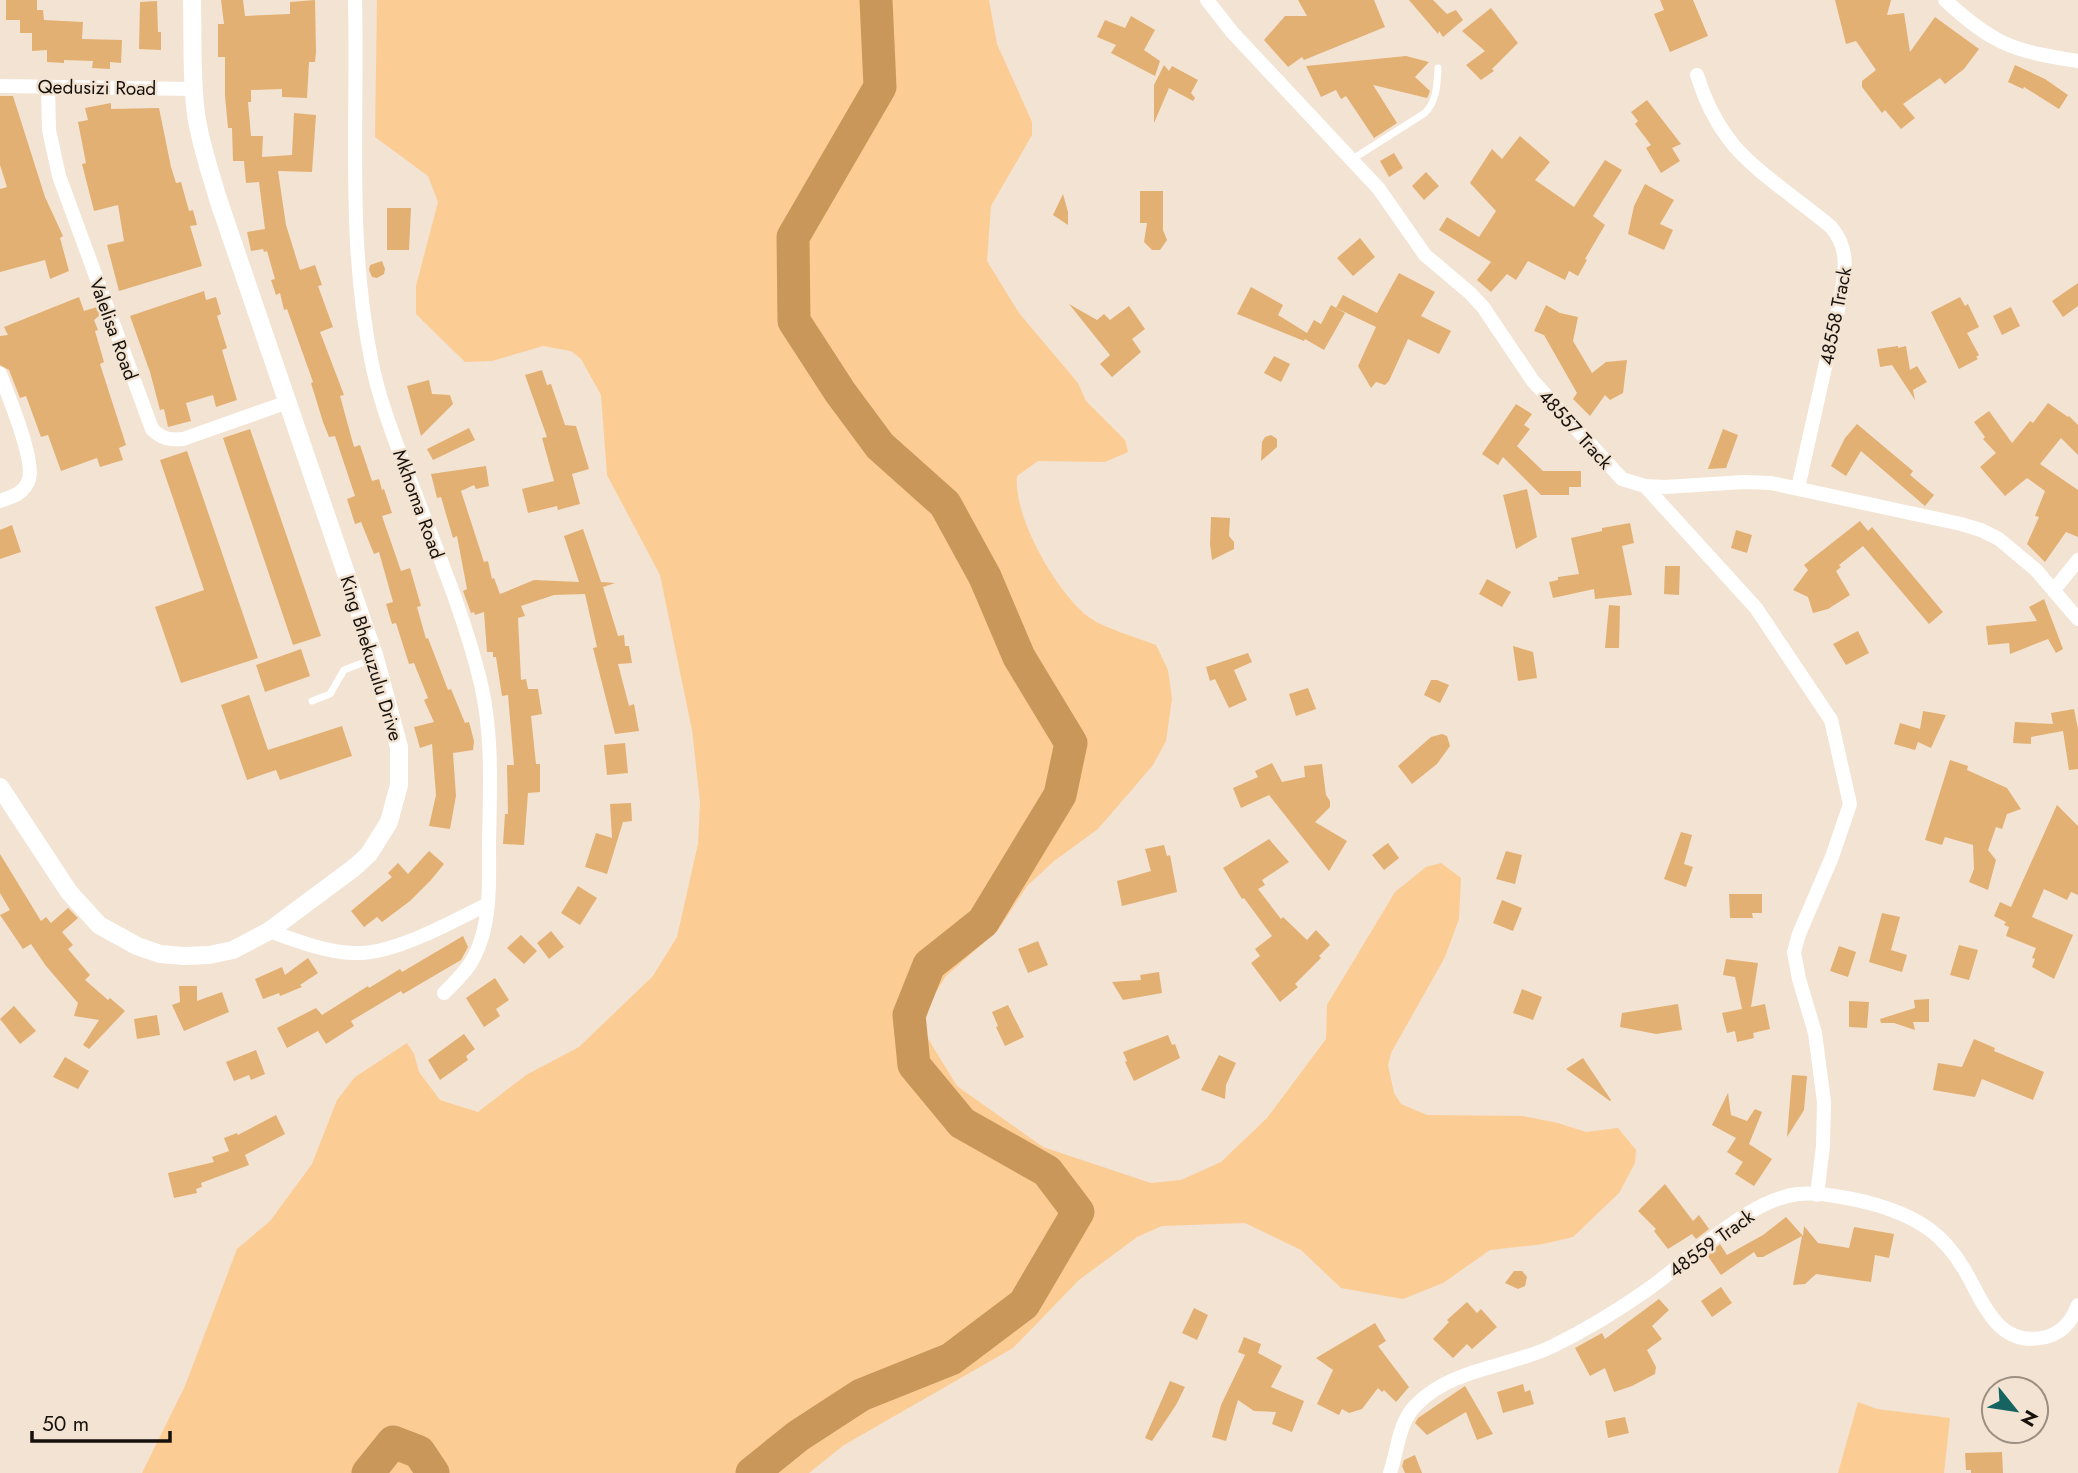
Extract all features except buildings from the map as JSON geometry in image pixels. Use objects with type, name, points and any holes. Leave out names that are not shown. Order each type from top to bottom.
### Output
[{"type":"street","name":"King Bhekuzulu Drive","points":[[0,787],[85,912],[114,936],[160,954],[184,956],[233,950],[270,931],[355,867],[374,846],[388,822],[399,785],[399,747],[376,658],[218,199],[196,117],[192,0]]},
{"type":"street","name":"Mkhoma Road","points":[[355,0],[354,210],[361,300],[371,361],[379,394],[459,611],[483,693],[490,739],[486,905],[482,939],[474,958],[444,993]]},
{"type":"street","name":"48557 Track","points":[[1207,0],[1233,32],[1379,189],[1425,255],[1483,307],[1533,381],[1614,472],[1631,483],[1645,486],[1771,483],[1981,530],[2017,552],[2078,619]]},
{"type":"street","points":[[1945,0],[1969,22],[2006,46],[2078,61]]},
{"type":"street","name":"48558 Track","points":[[1697,75],[1706,103],[1728,139],[1750,161],[1831,227],[1844,249],[1846,266],[1838,309],[1798,488]]},
{"type":"street","name":"Qedusizi Road","points":[[0,86],[193,89]]},
{"type":"street","name":"Valelisa Road","points":[[48,86],[49,130],[59,176],[152,429],[160,438],[183,439],[288,401]]},
{"type":"street","points":[[0,374],[26,448],[31,471],[24,488],[16,495],[0,501]]},
{"type":"street","points":[[1645,486],[1756,608],[1831,720],[1850,804],[1841,834],[1794,952],[1815,1033],[1824,1102],[1823,1146],[1817,1195]]},
{"type":"street","points":[[2054,590],[2078,559]]},
{"type":"street","points":[[270,931],[314,946],[356,954],[396,945],[486,905]]},
{"type":"street","name":"48559 Track","points":[[1390,1473],[1406,1417],[1416,1404],[1435,1389],[1450,1380],[1520,1359],[1568,1339],[1645,1292],[1731,1224],[1768,1203],[1797,1194],[1868,1202],[1904,1215],[1929,1229],[1950,1247],[1995,1323],[2018,1337],[2044,1338],[2055,1334],[2071,1320],[2078,1306]]},
{"type":"lane","points":[[1351,160],[1432,106],[1436,96],[1438,68]]},
{"type":"lane","points":[[312,701],[330,694],[344,670],[376,658]]},
{"type":"shaded area","points":[[377,0],[989,0],[997,44],[1032,122],[1032,135],[991,206],[987,261],[1019,313],[1078,383],[1086,401],[1125,440],[1128,452],[1105,462],[1038,461],[1017,476],[1022,512],[1051,573],[1077,607],[1104,625],[1156,645],[1168,670],[1172,699],[1166,741],[1153,765],[1098,829],[1054,861],[1027,886],[998,930],[946,976],[932,998],[925,1023],[927,1037],[957,1086],[1043,1147],[1151,1183],[1181,1180],[1221,1162],[1267,1118],[1326,1039],[1327,1005],[1395,892],[1426,867],[1441,863],[1461,878],[1459,919],[1445,957],[1391,1053],[1388,1065],[1394,1093],[1401,1104],[1427,1115],[1523,1116],[1586,1132],[1618,1128],[1636,1150],[1635,1163],[1619,1193],[1573,1237],[1543,1244],[1490,1250],[1443,1283],[1403,1299],[1341,1288],[1301,1250],[1245,1223],[1162,1226],[1137,1237],[1079,1280],[1013,1348],[844,1445],[809,1473],[142,1473],[185,1386],[237,1249],[270,1221],[312,1164],[337,1100],[355,1077],[407,1043],[414,1054],[419,1072],[440,1100],[478,1112],[526,1075],[579,1047],[653,976],[677,937],[698,844],[700,802],[692,730],[660,575],[607,475],[601,395],[581,359],[571,351],[543,346],[492,361],[465,362],[416,314],[416,286],[438,202],[428,176],[375,137]]},
{"type":"shaded area","points":[[1858,1402],[1877,1409],[1950,1418],[1944,1473],[1838,1473]]},
{"type":"waterway","points":[[752,1473],[798,1436],[861,1395],[951,1359],[1024,1304],[1078,1212],[1047,1171],[962,1123],[914,1065],[909,1015],[929,965],[983,922],[1060,795],[1071,743],[1019,657],[985,577],[945,504],[880,446],[840,392],[794,321],[793,237],[880,87],[876,0]]},
{"type":"waterway","points":[[368,1473],[393,1442],[419,1452],[433,1473]]}]
